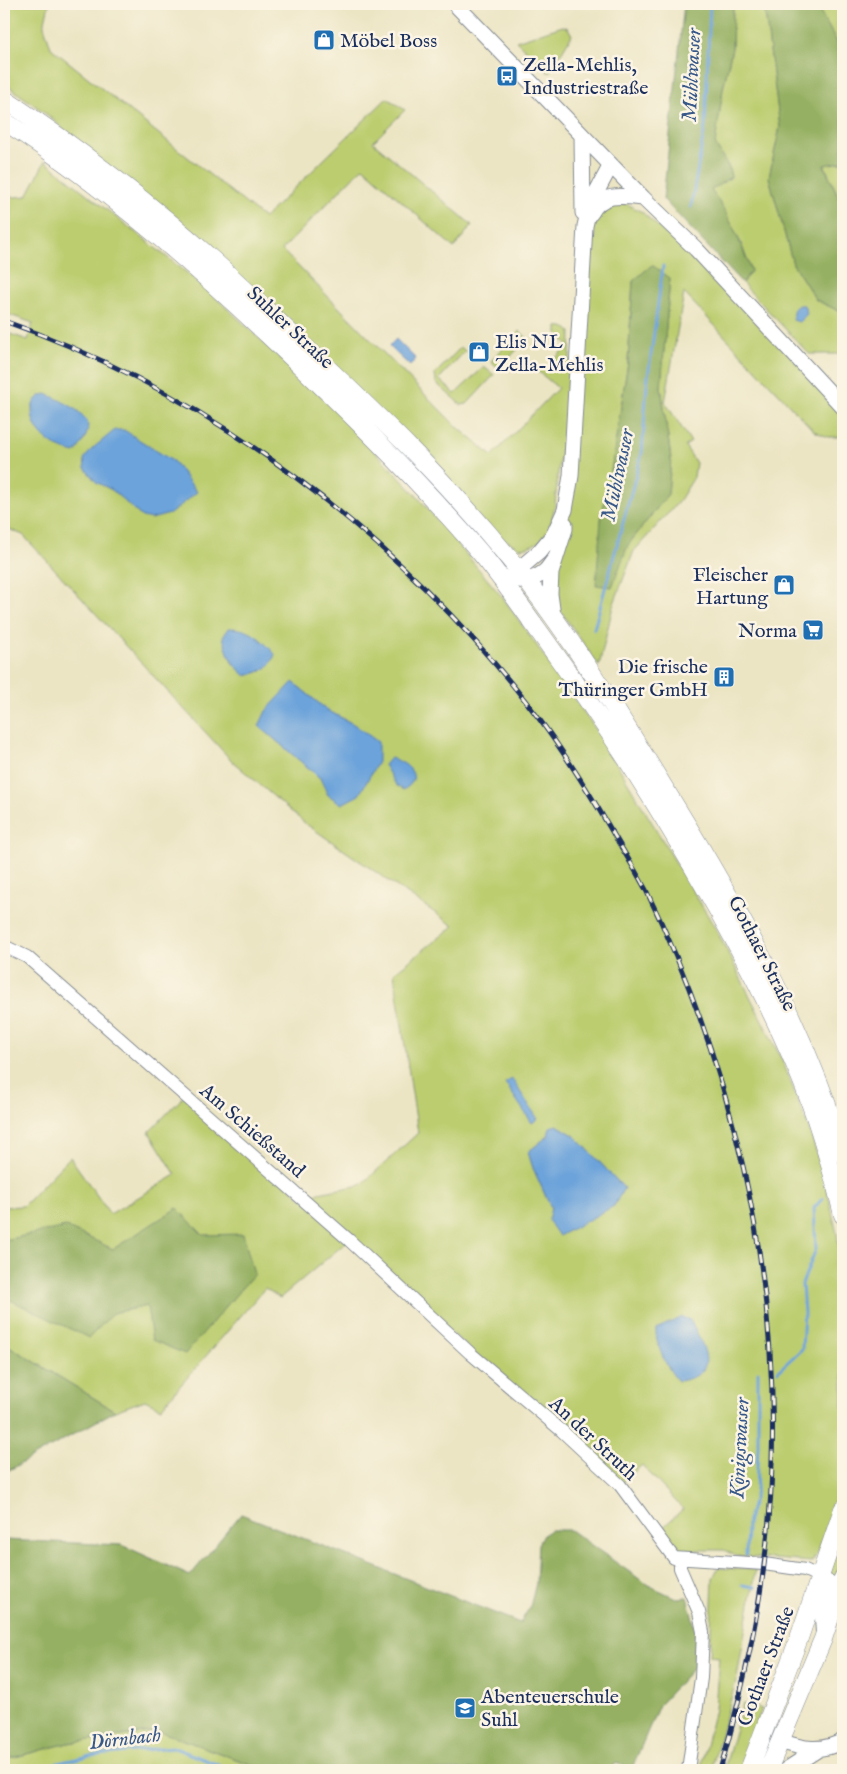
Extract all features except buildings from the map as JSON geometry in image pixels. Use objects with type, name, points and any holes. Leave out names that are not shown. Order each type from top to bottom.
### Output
[{"type":"main road","name":"Suhler Straße","points":[[4,99],[107,173],[215,262],[379,416],[460,502],[553,616]]},
{"type":"main road","name":"Suhler Straße","points":[[4,121],[67,164],[144,224],[207,278],[343,405],[431,498],[492,568],[516,600]]},
{"type":"main road","points":[[516,600],[520,576]]},
{"type":"main road","name":"Gothaer Straße","points":[[516,600],[608,728],[683,850],[748,966],[796,1067],[826,1148],[843,1215]]},
{"type":"main road","name":"Gothaer Straße","points":[[553,616],[592,671],[696,840],[741,918],[802,1040],[817,1076],[843,1152]]},
{"type":"main road","name":"Gothaer Straße","points":[[768,1770],[822,1639],[834,1581],[843,1509]]},
{"type":"main road","name":"Gothaer Straße","points":[[748,1770],[798,1641],[834,1581]]},
{"type":"street","points":[[455,4],[642,198],[696,249],[843,407]]},
{"type":"street","points":[[553,616],[550,584],[555,559],[566,529],[565,510],[571,476],[584,239],[582,135]]},
{"type":"street","points":[[583,188],[585,180],[590,173],[611,165]]},
{"type":"street","points":[[584,239],[590,204],[611,165]]},
{"type":"street","points":[[584,239],[588,217],[594,207],[603,199],[614,196],[642,198]]},
{"type":"street","points":[[520,576],[548,543],[565,510]]},
{"type":"street","points":[[492,568],[500,576],[534,578],[544,572],[555,559]]},
{"type":"street","name":"Am Schießstand","points":[[4,946],[27,957],[342,1233],[470,1353]]},
{"type":"street","name":"An der Struth","points":[[470,1353],[562,1431],[620,1485],[674,1558],[680,1560],[680,1568],[699,1612],[703,1632],[702,1678],[688,1770]]},
{"type":"street","points":[[680,1560],[764,1564],[805,1570],[834,1581]]},
{"type":"street","points":[[761,1734],[799,1747],[817,1750]]},
{"type":"street","points":[[786,1770],[817,1750],[843,1741]]},
{"type":"green space","points":[[4,4],[49,4],[44,26],[51,48],[264,218],[387,98],[405,110],[373,142],[472,225],[454,248],[363,167],[282,250],[454,424],[492,456],[558,388],[535,369],[539,366],[547,370],[568,345],[557,333],[557,327],[568,329],[571,332],[568,406],[555,505],[550,528],[539,542],[528,547],[519,548],[496,534],[49,116],[4,83]]},
{"type":"green space","points":[[684,4],[733,4],[732,48],[723,89],[715,144],[729,168],[731,177],[711,190],[734,229],[751,271],[742,283],[663,199]]},
{"type":"green space","points":[[733,4],[764,4],[780,127],[769,177],[793,264],[816,300],[843,313],[843,354],[809,354],[742,283],[751,271],[741,243],[711,190],[731,177],[729,168],[715,144],[723,89],[732,48]]},
{"type":"green space","points":[[764,4],[819,4],[818,8],[843,53],[843,162],[824,165],[843,207],[843,313],[816,300],[793,264],[769,177],[780,127]]},
{"type":"green space","points":[[819,4],[843,4],[843,53],[818,8]]},
{"type":"green space","points":[[563,26],[568,28],[572,35],[549,73],[516,41]]},
{"type":"green space","points":[[45,161],[201,284],[336,410],[416,495],[503,598],[597,731],[717,931],[783,1062],[810,1132],[825,1181],[837,1234],[843,1278],[843,1460],[839,1490],[818,1552],[812,1562],[736,1556],[724,1550],[676,1550],[660,1530],[683,1509],[642,1465],[620,1485],[349,1240],[280,1298],[265,1288],[161,1408],[145,1400],[115,1411],[4,1343],[4,1207],[23,1206],[70,1157],[110,1214],[176,1175],[149,1132],[185,1095],[318,1212],[308,1195],[361,1185],[418,1133],[394,973],[454,926],[306,824],[232,761],[23,535],[4,527],[4,332],[28,340],[33,323],[4,313],[4,198],[27,196]],"holes":[[[46,394],[72,407],[85,439],[74,453]],[[141,441],[174,462],[197,492],[142,517],[112,490],[96,482],[85,468]],[[223,637],[262,671],[246,676],[232,663]],[[293,682],[327,710],[355,725],[328,795],[320,778],[259,726]],[[557,1125],[575,1136],[624,1188],[551,1208],[528,1152],[548,1136]]]},
{"type":"green space","points":[[843,162],[843,207],[824,164]]},
{"type":"green space","points":[[611,203],[627,204],[642,212],[718,281],[843,414],[843,434],[842,437],[828,437],[814,431],[684,293],[665,402],[691,442],[685,446],[696,463],[694,477],[680,500],[634,551],[613,606],[599,666],[560,610],[553,595],[591,240],[598,213]],"holes":[[[670,278],[661,387],[671,459],[668,494],[628,545],[601,520],[611,471],[628,362],[633,281]]]},
{"type":"green space","points":[[652,265],[670,278],[661,387],[671,459],[668,494],[628,545],[612,587],[596,585],[601,520],[611,471],[628,362],[633,281]]},
{"type":"green space","points":[[519,331],[526,337],[526,340],[499,369],[491,361]]},
{"type":"green space","points":[[461,347],[465,351],[439,379],[455,394],[484,367],[494,375],[467,404],[461,405],[436,383],[435,374]]},
{"type":"green space","points":[[177,1208],[203,1235],[243,1234],[254,1274],[185,1354],[152,1340],[147,1306],[113,1313],[89,1338],[4,1297],[4,1240],[66,1227],[113,1249]]},
{"type":"green space","points":[[4,1343],[115,1411],[4,1473]]},
{"type":"green space","points":[[241,1514],[520,1623],[530,1607],[536,1583],[538,1544],[543,1535],[550,1530],[570,1530],[648,1585],[676,1598],[687,1597],[696,1631],[695,1666],[659,1705],[632,1768],[615,1763],[610,1770],[266,1770],[159,1731],[68,1743],[4,1760],[4,1540],[122,1545],[190,1576]]},
{"type":"green space","points":[[843,1528],[843,1553],[835,1580],[832,1580],[830,1573]]},
{"type":"green space","points":[[718,1568],[756,1570],[737,1677],[711,1770],[700,1770],[715,1709],[719,1657],[710,1656],[713,1578]]},
{"type":"green space","points":[[743,1704],[762,1709],[739,1770],[724,1770]]},
{"type":"green space","points":[[159,1731],[266,1770],[4,1770],[4,1760],[68,1743]]},
{"type":"water","points":[[799,305],[804,305],[807,314],[799,322],[793,320],[793,313]]},
{"type":"water","points":[[396,339],[416,359],[410,366],[389,346]]},
{"type":"water","points":[[46,394],[72,407],[87,422],[86,435],[75,453],[52,444],[40,433],[36,426],[33,419],[33,405],[38,398]]},
{"type":"water","points":[[115,430],[124,430],[174,462],[197,492],[170,514],[151,519],[142,517],[112,490],[96,482],[85,468],[84,459],[93,448]]},
{"type":"water","points":[[229,628],[250,632],[275,654],[268,667],[246,676],[236,667],[223,637]]},
{"type":"water","points":[[293,682],[327,710],[355,725],[378,742],[378,762],[359,795],[342,804],[328,795],[320,778],[259,726],[266,711]]},
{"type":"water","points":[[390,758],[403,763],[412,771],[413,780],[403,790],[396,785],[384,765]]},
{"type":"water","points":[[512,1079],[538,1119],[532,1123],[505,1083]]},
{"type":"water","points":[[557,1125],[575,1136],[624,1188],[614,1206],[559,1236],[548,1220],[551,1208],[528,1152],[548,1136],[550,1127]]},
{"type":"water","points":[[683,1317],[690,1320],[706,1358],[705,1366],[700,1373],[692,1378],[678,1381],[663,1357],[656,1329]]},
{"type":"waterway","name":"Mühlwasser","points":[[691,207],[705,126],[710,4]]},
{"type":"waterway","name":"Mühlwasser","points":[[594,629],[642,453],[647,384],[663,266]]},
{"type":"waterway","name":"Königswasser","points":[[778,1371],[802,1349],[804,1313],[802,1284],[816,1249],[814,1208],[823,1198]]},
{"type":"waterway","name":"Königswasser","points":[[746,1555],[747,1524],[756,1491],[758,1372]]},
{"type":"waterway","name":"Königswasser","points":[[742,1585],[755,1587]]},
{"type":"waterway","name":"Dörnbach","points":[[25,1770],[90,1756],[172,1747],[216,1764],[226,1770]]},
{"type":"railway","points":[[4,321],[81,351],[155,388],[227,429],[295,477],[360,529],[421,585],[478,645],[531,708],[582,782],[646,890],[676,957],[703,1026],[725,1097],[744,1168],[757,1241],[767,1315],[772,1388],[772,1462],[767,1540],[749,1656],[720,1770]]},
{"type":"place","name":"Möbel Boss","points":[[324,40]]},
{"type":"place","name":"Zella-Mehlis, Industriestraße","points":[[507,76]]},
{"type":"place","name":"Elis NL Zella-Mehlis","points":[[479,352]]},
{"type":"place","name":"Fleischer Hartung","points":[[784,585]]},
{"type":"place","name":"Norma","points":[[813,630]]},
{"type":"place","name":"Die frische Thüringer GmbH","points":[[724,677]]},
{"type":"place","name":"Abenteuerschule Suhl","points":[[465,1708]]}]
